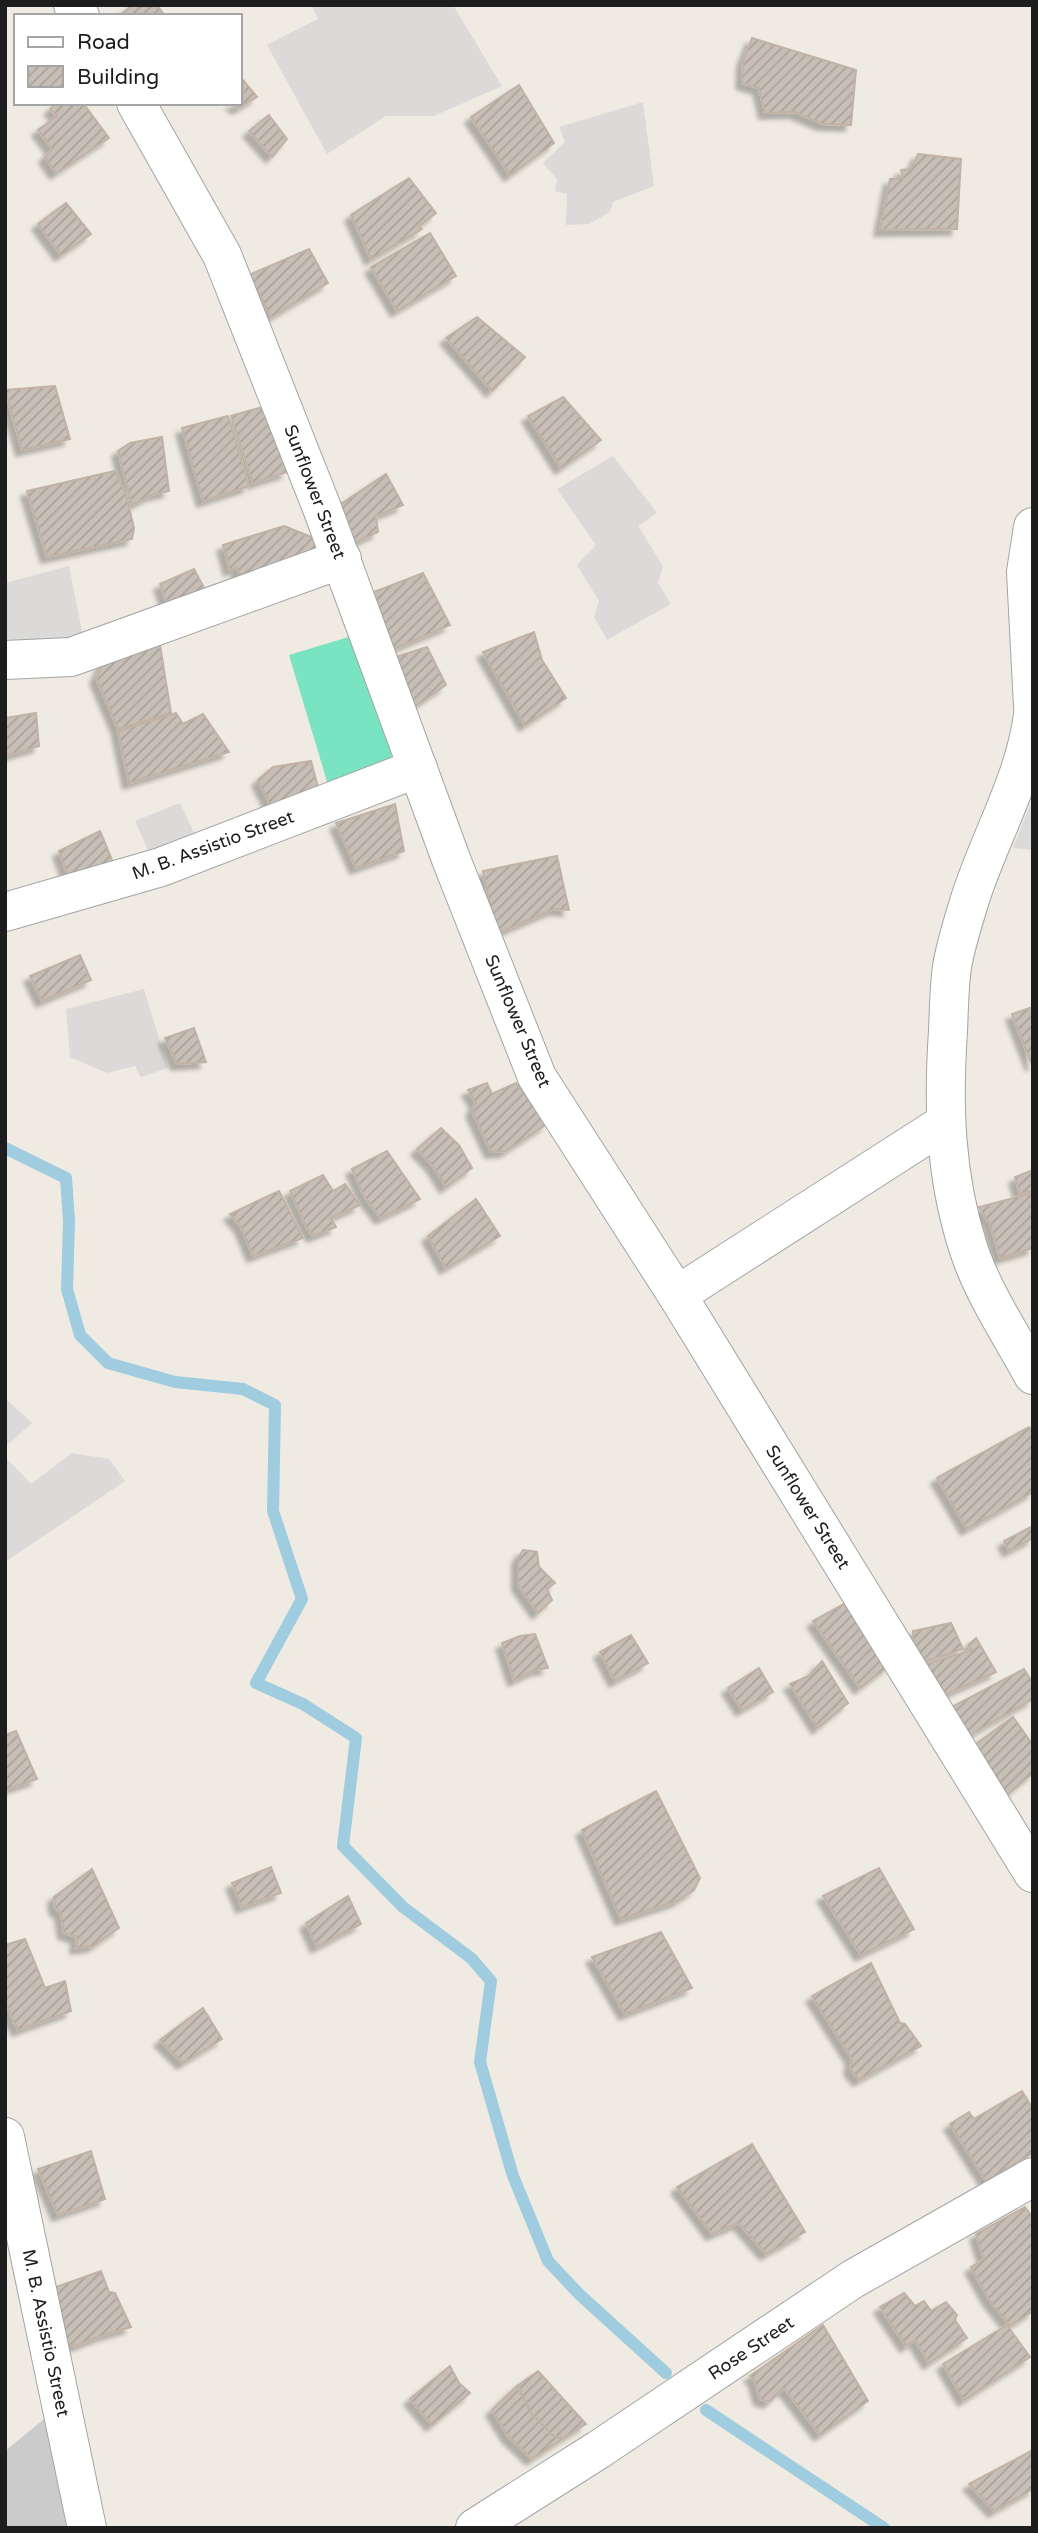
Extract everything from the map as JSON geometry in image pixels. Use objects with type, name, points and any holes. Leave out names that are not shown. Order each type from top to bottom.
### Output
[{"type":"street","name":"Sunflower Street","points":[[137,105],[222,255],[342,559],[451,859],[537,1077],[677,1295],[1033,1873]]},
{"type":"street","points":[[1033,527],[1026,572],[1033,706]]},
{"type":"street","points":[[5,660],[71,657],[342,559]]},
{"type":"street","points":[[1033,715],[1029,744],[978,874],[959,935],[952,969],[944,1082],[949,1168],[968,1247],[978,1272],[1033,1375]]},
{"type":"street","name":"M. B. Assistio Street","points":[[5,912],[161,867],[418,768]]},
{"type":"street","points":[[677,1295],[945,1123]]},
{"type":"street","name":"M. B. Assistio Street","points":[[5,2137],[87,2528]]},
{"type":"street","name":"Rose Street","points":[[475,2528],[598,2450],[853,2279],[1033,2177]]},
{"type":"shaded area","points":[[311,5],[453,5],[502,86],[434,116],[386,116],[327,154],[267,45],[318,19]]},
{"type":"shaded area","points":[[643,102],[654,186],[613,202],[610,212],[589,224],[566,225],[567,194],[555,191],[557,179],[543,163],[565,142],[559,127]]},
{"type":"shaded area","points":[[613,456],[657,513],[638,526],[663,566],[658,583],[671,604],[607,640],[594,617],[599,601],[577,565],[596,545],[557,489]]},
{"type":"shaded area","points":[[69,566],[84,641],[5,661],[5,583]]},
{"type":"shaded area","points":[[1033,798],[1033,850],[1013,848]]},
{"type":"shaded area","points":[[180,803],[195,835],[150,854],[135,821]]},
{"type":"shaded area","points":[[144,989],[168,1068],[141,1077],[135,1066],[107,1073],[70,1057],[66,1009]]},
{"type":"shaded area","points":[[5,1398],[32,1423],[5,1447]]},
{"type":"shaded area","points":[[72,1453],[109,1459],[125,1481],[5,1562],[5,1457],[31,1484]]},
{"type":"shaded area","points":[[44,2419],[77,2528],[5,2528],[5,2451]]},
{"type":"green space","points":[[355,635],[395,767],[329,788],[289,655]]},
{"type":"building","points":[[132,5],[157,5],[164,14],[121,14]]},
{"type":"building","points":[[752,38],[856,70],[851,125],[823,124],[795,112],[765,113],[759,88],[742,83],[743,61]]},
{"type":"building","points":[[242,81],[257,97],[238,108],[234,105],[242,105]]},
{"type":"building","points":[[519,85],[554,143],[510,175],[471,117]]},
{"type":"building","points":[[55,105],[84,105],[109,138],[56,173],[45,157],[52,149],[38,130],[57,116],[50,109]]},
{"type":"building","points":[[269,115],[287,139],[272,157],[249,131]]},
{"type":"building","points":[[918,154],[961,159],[957,229],[880,230],[890,179],[903,178],[901,170],[911,169]]},
{"type":"building","points":[[409,178],[436,213],[419,226],[422,229],[371,259],[351,215]]},
{"type":"building","points":[[66,203],[91,234],[61,255],[38,224]]},
{"type":"building","points":[[430,233],[456,276],[397,311],[371,267]]},
{"type":"building","points":[[309,249],[328,283],[271,317],[249,275]]},
{"type":"building","points":[[477,317],[525,357],[492,391],[446,338]]},
{"type":"building","points":[[55,386],[70,439],[22,450],[5,390]]},
{"type":"building","points":[[563,397],[601,440],[561,468],[528,416]]},
{"type":"building","points":[[266,406],[287,472],[253,483],[231,416]]},
{"type":"building","points":[[228,416],[249,486],[203,501],[182,428]]},
{"type":"building","points":[[162,437],[169,491],[151,495],[132,505],[118,451],[130,443]]},
{"type":"building","points":[[115,471],[126,495],[134,528],[132,539],[47,557],[27,491]]},
{"type":"building","points":[[386,474],[403,505],[376,516],[378,532],[348,546],[335,508]]},
{"type":"building","points":[[284,526],[314,538],[320,560],[246,586],[236,567],[230,570],[223,545]]},
{"type":"building","points":[[194,569],[210,599],[171,614],[160,584]]},
{"type":"building","points":[[423,573],[450,625],[382,654],[366,595]]},
{"type":"building","points":[[534,632],[542,660],[566,698],[525,725],[483,652]]},
{"type":"building","points":[[159,639],[171,713],[118,729],[96,678],[108,652]]},
{"type":"building","points":[[427,647],[446,685],[414,707],[392,658]]},
{"type":"building","points":[[36,713],[39,746],[5,756],[5,718]]},
{"type":"building","points":[[176,713],[183,724],[203,714],[229,752],[129,783],[118,731]]},
{"type":"building","points":[[311,761],[319,791],[274,812],[258,780],[273,767]]},
{"type":"building","points":[[395,804],[404,851],[356,868],[336,823]]},
{"type":"building","points":[[100,831],[117,872],[72,886],[59,851]]},
{"type":"building","points":[[557,856],[569,910],[554,909],[496,934],[483,871]]},
{"type":"building","points":[[80,955],[91,980],[42,1001],[30,976]]},
{"type":"building","points":[[1033,1007],[1033,1065],[1032,1065],[1012,1014]]},
{"type":"building","points":[[194,1028],[206,1062],[177,1064],[165,1038]]},
{"type":"building","points":[[487,1083],[492,1094],[516,1083],[547,1124],[506,1151],[491,1152],[472,1111],[476,1103],[468,1090]]},
{"type":"building","points":[[441,1128],[459,1145],[472,1168],[446,1187],[432,1165],[417,1149]]},
{"type":"building","points":[[387,1151],[420,1199],[381,1218],[364,1196],[352,1169]]},
{"type":"building","points":[[1033,1170],[1033,1191],[1020,1194],[1015,1177]]},
{"type":"building","points":[[323,1175],[333,1191],[345,1184],[360,1205],[331,1218],[336,1227],[313,1236],[290,1191]]},
{"type":"building","points":[[279,1191],[303,1238],[253,1256],[241,1227],[230,1214]]},
{"type":"building","points":[[1033,1193],[1033,1248],[1000,1258],[990,1224],[979,1207]]},
{"type":"building","points":[[476,1199],[500,1236],[446,1268],[428,1236]]},
{"type":"building","points":[[1029,1427],[1033,1434],[1033,1492],[967,1529],[937,1478]]},
{"type":"building","points":[[1033,1526],[1033,1538],[1009,1551],[1004,1541]]},
{"type":"building","points":[[523,1550],[537,1552],[539,1567],[555,1583],[547,1589],[552,1600],[538,1613],[518,1585],[518,1558]]},
{"type":"building","points":[[844,1604],[868,1618],[890,1665],[860,1688],[813,1621]]},
{"type":"building","points":[[951,1623],[963,1649],[915,1665],[913,1631]]},
{"type":"building","points":[[535,1634],[548,1668],[535,1670],[514,1680],[502,1643]]},
{"type":"building","points":[[631,1635],[648,1663],[615,1681],[600,1652]]},
{"type":"building","points":[[976,1638],[996,1672],[931,1701],[917,1667],[972,1650],[968,1645]]},
{"type":"building","points":[[822,1661],[848,1703],[818,1728],[790,1684],[809,1676]]},
{"type":"building","points":[[759,1668],[773,1692],[742,1710],[728,1688]]},
{"type":"building","points":[[1024,1669],[1032,1682],[1033,1699],[963,1739],[944,1711]]},
{"type":"building","points":[[1013,1717],[1033,1745],[1033,1773],[1007,1795],[972,1747]]},
{"type":"building","points":[[16,1731],[37,1779],[5,1790],[5,1735]]},
{"type":"building","points":[[656,1791],[700,1878],[694,1890],[677,1901],[621,1919],[582,1830]]},
{"type":"building","points":[[271,1867],[281,1893],[242,1907],[232,1883]]},
{"type":"building","points":[[879,1868],[914,1929],[861,1955],[823,1896]]},
{"type":"building","points":[[92,1869],[119,1928],[93,1946],[76,1948],[77,1937],[64,1933],[61,1913],[55,1908],[54,1897]]},
{"type":"building","points":[[348,1896],[361,1924],[317,1947],[306,1923]]},
{"type":"building","points":[[661,1932],[692,1988],[625,2014],[592,1957]]},
{"type":"building","points":[[25,1939],[45,1988],[65,1981],[71,2011],[18,2030],[5,2003],[5,1945]]},
{"type":"building","points":[[871,1963],[900,2023],[905,2024],[921,2046],[859,2080],[850,2069],[852,2059],[812,1996]]},
{"type":"building","points":[[203,2008],[222,2039],[183,2063],[160,2040]]},
{"type":"building","points":[[1022,2091],[1033,2109],[1033,2153],[986,2181],[950,2124],[969,2112],[974,2119]]},
{"type":"building","points":[[752,2144],[805,2232],[766,2254],[739,2223],[712,2234],[677,2187]]},
{"type":"building","points":[[91,2151],[105,2199],[58,2215],[38,2169]]},
{"type":"building","points":[[1025,2207],[1033,2218],[1033,2311],[1010,2326],[990,2301],[971,2267],[984,2259],[976,2234]]},
{"type":"building","points":[[101,2271],[109,2292],[115,2293],[131,2327],[77,2345],[54,2347],[42,2292]]},
{"type":"building","points":[[904,2293],[915,2306],[924,2301],[931,2311],[946,2302],[957,2315],[955,2320],[967,2338],[929,2363],[915,2340],[906,2346],[880,2307]]},
{"type":"building","points":[[823,2325],[868,2401],[820,2435],[784,2388],[769,2402],[760,2399],[754,2379],[750,2376]]},
{"type":"building","points":[[1007,2325],[1030,2357],[964,2400],[943,2364]]},
{"type":"building","points":[[450,2366],[459,2383],[470,2393],[432,2425],[410,2399]]},
{"type":"building","points":[[538,2371],[586,2424],[562,2439],[552,2435],[532,2414],[517,2386]]},
{"type":"building","points":[[517,2386],[532,2414],[552,2435],[562,2439],[532,2459],[508,2436],[492,2410]]},
{"type":"building","points":[[1033,2450],[1033,2489],[994,2511],[969,2484]]},
{"type":"waterway","points":[[5,1148],[66,1178],[69,1221],[67,1289],[80,1335],[108,1363],[175,1382],[243,1389],[275,1405],[273,1511],[302,1599],[256,1683],[303,1704],[356,1738],[343,1846],[403,1907],[471,1958],[491,1981],[480,2062],[513,2176],[548,2261],[579,2294],[666,2373]]},
{"type":"waterway","points":[[706,2410],[884,2528]]}]
